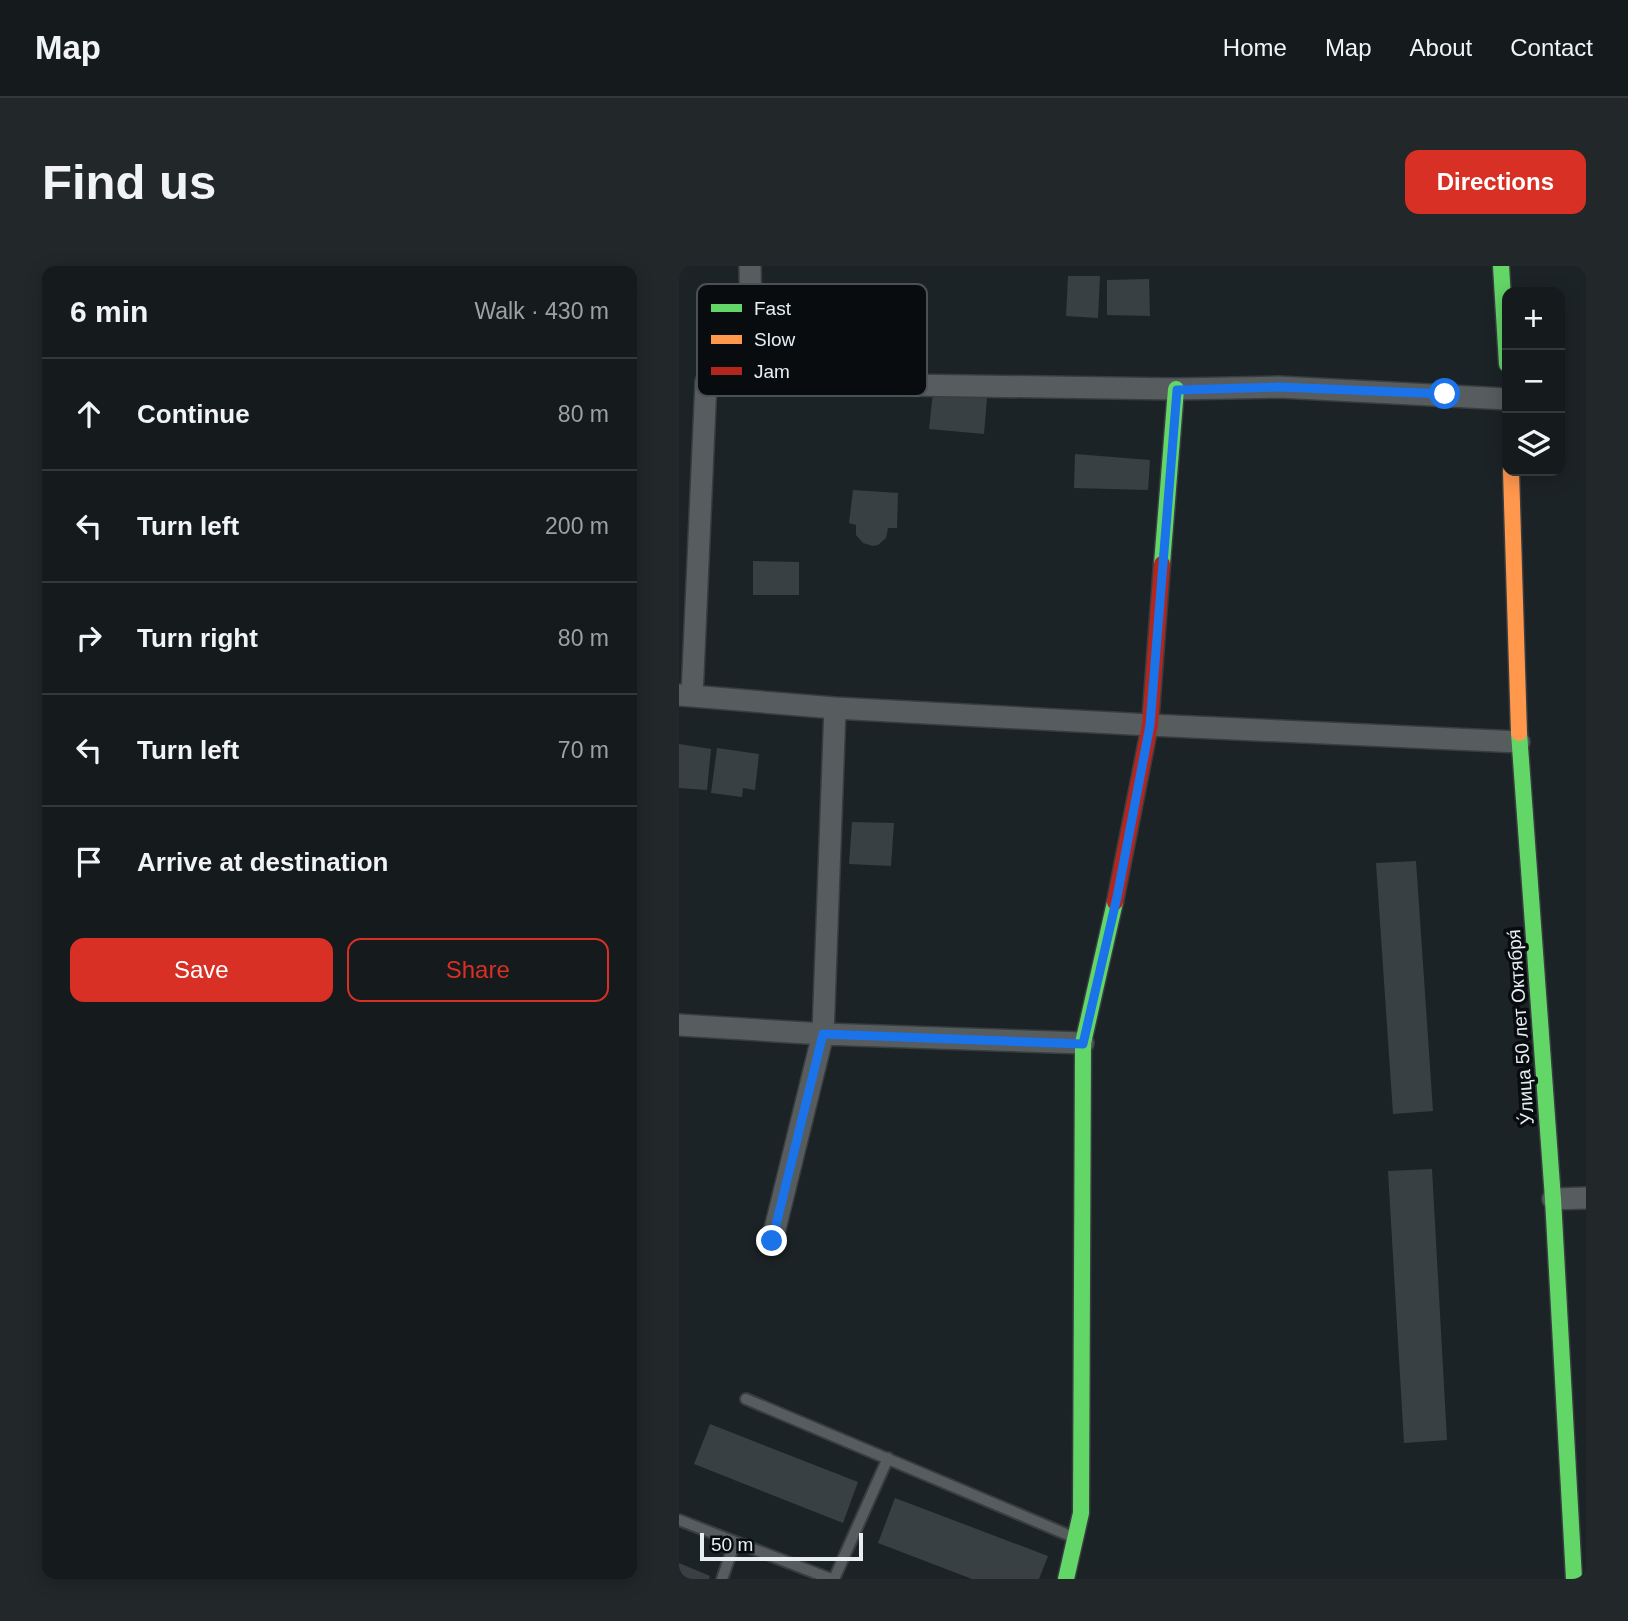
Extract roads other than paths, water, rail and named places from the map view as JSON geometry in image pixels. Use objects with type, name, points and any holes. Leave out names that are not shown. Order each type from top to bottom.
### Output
[{"type":"street","points":[[750,266],[750,284]]},
{"type":"street","points":[[1501,266],[1506,350]]},
{"type":"street","points":[[927,385],[1177,390],[1279,387],[1502,399]]},
{"type":"street","points":[[1066,1579],[1081,1513],[1083,1044],[1117,897],[1150,725],[1177,390]]},
{"type":"street","points":[[705,396],[685,695],[835,708],[1519,742]]},
{"type":"street","name":"У́лица 50 лет Октября́","points":[[1511,476],[1519,742],[1553,1199],[1574,1579]]},
{"type":"street","points":[[772,1241],[823,1034],[835,708]]},
{"type":"street","points":[[679,1025],[823,1034],[1083,1044]]},
{"type":"street","points":[[1553,1199],[1586,1198]]},
{"type":"lane","points":[[746,1399],[1076,1538]]},
{"type":"lane","points":[[679,1520],[832,1579],[888,1458]]},
{"type":"lane","points":[[722,1579],[735,1542]]}]
